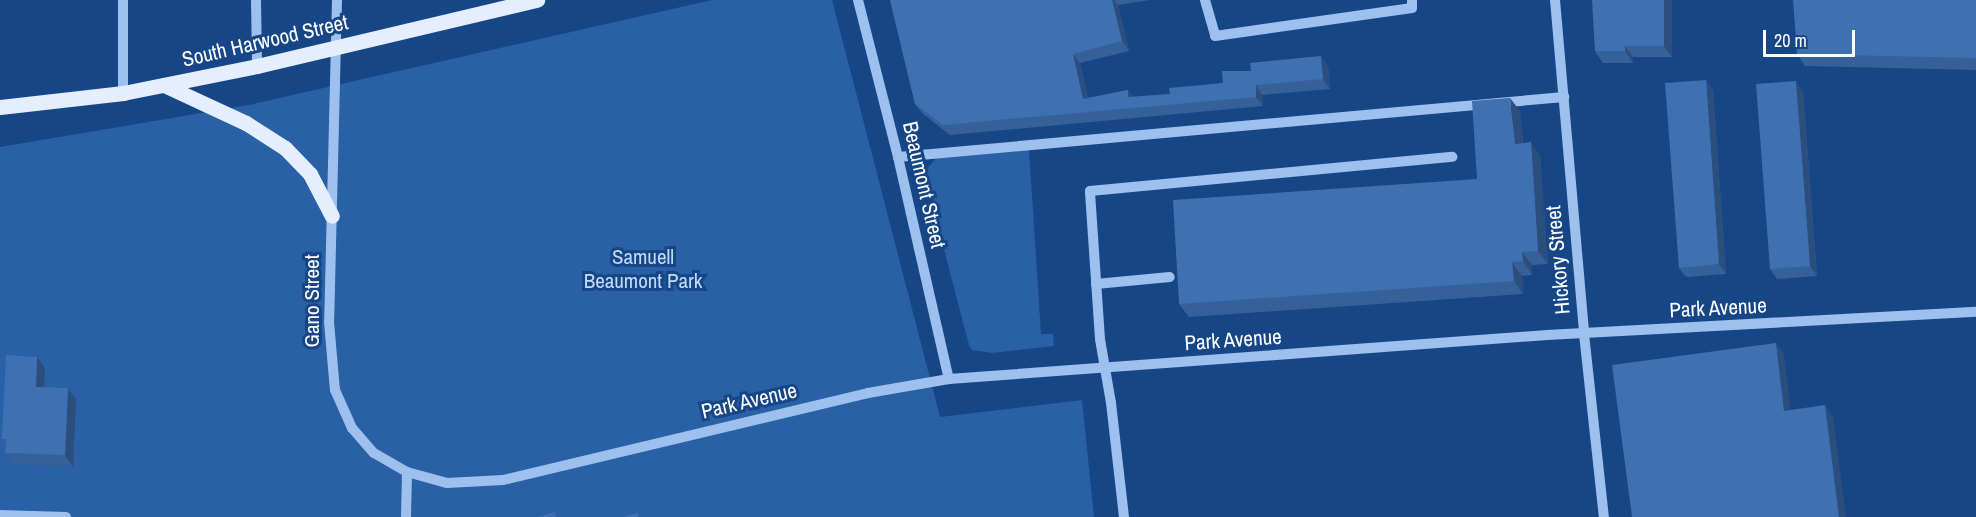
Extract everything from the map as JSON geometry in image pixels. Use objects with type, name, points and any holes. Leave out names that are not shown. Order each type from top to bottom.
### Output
[{"type":"main road","name":"South Harwood Street","points":[[0,107],[123,93],[164,85],[257,66],[537,0]]},
{"type":"main road","points":[[164,85],[246,123],[285,148],[310,174],[332,216]]},
{"type":"street","points":[[123,0],[123,93]]},
{"type":"street","points":[[256,0],[257,66]]},
{"type":"street","name":"Gano Street","points":[[337,0],[329,322],[335,390],[352,428],[374,453],[407,472],[447,483],[503,480]]},
{"type":"street","name":"Beaumont Street","points":[[858,0],[898,157],[949,379]]},
{"type":"street","points":[[1205,0],[1215,36],[1413,8],[1412,0]]},
{"type":"street","name":"Hickory Street","points":[[1555,0],[1584,334],[1604,517]]},
{"type":"street","points":[[898,157],[1564,97]]},
{"type":"street","points":[[1124,517],[1107,369],[1100,339],[1090,191],[1452,157]]},
{"type":"street","points":[[1096,284],[1170,277]]},
{"type":"street","name":"Park Avenue","points":[[503,480],[867,393],[949,379],[1584,334],[1976,312]]},
{"type":"street","points":[[406,517],[407,472]]},
{"type":"street","points":[[0,515],[66,517]]},
{"type":"green space","name":"Samuell Beaumont Park","points":[[712,0],[832,0],[940,417],[1082,400],[1094,517],[0,517],[0,147],[249,105]]},
{"type":"green space","points":[[1029,150],[1041,334],[1053,334],[1054,346],[992,353],[972,350],[924,173],[936,158]]},
{"type":"building","points":[[890,0],[1112,0],[1122,41],[1073,54],[1083,99],[1128,90],[1128,97],[1170,94],[1169,88],[1223,83],[1222,71],[1251,71],[1250,63],[1321,56],[1323,79],[1256,85],[1256,97],[943,125],[915,104]]},
{"type":"building","points":[[1592,0],[1664,0],[1664,46],[1625,46],[1625,51],[1595,51]]},
{"type":"building","points":[[1793,0],[1976,0],[1976,58],[1797,54]]},
{"type":"building","points":[[1706,80],[1719,264],[1679,268],[1665,83]]},
{"type":"building","points":[[1796,81],[1810,266],[1770,269],[1756,84]]},
{"type":"building","points":[[1510,98],[1515,144],[1531,142],[1538,251],[1522,252],[1523,261],[1512,262],[1514,281],[1179,304],[1173,200],[1477,179],[1472,101]]},
{"type":"building","points":[[1776,343],[1784,411],[1825,405],[1839,517],[1632,517],[1612,365]]},
{"type":"building","points":[[6,355],[37,357],[36,387],[68,388],[65,455],[5,453],[6,439],[2,439]]},
{"type":"building","points":[[555,512],[556,517],[537,517]]},
{"type":"building","points":[[638,513],[638,517],[623,517]]}]
